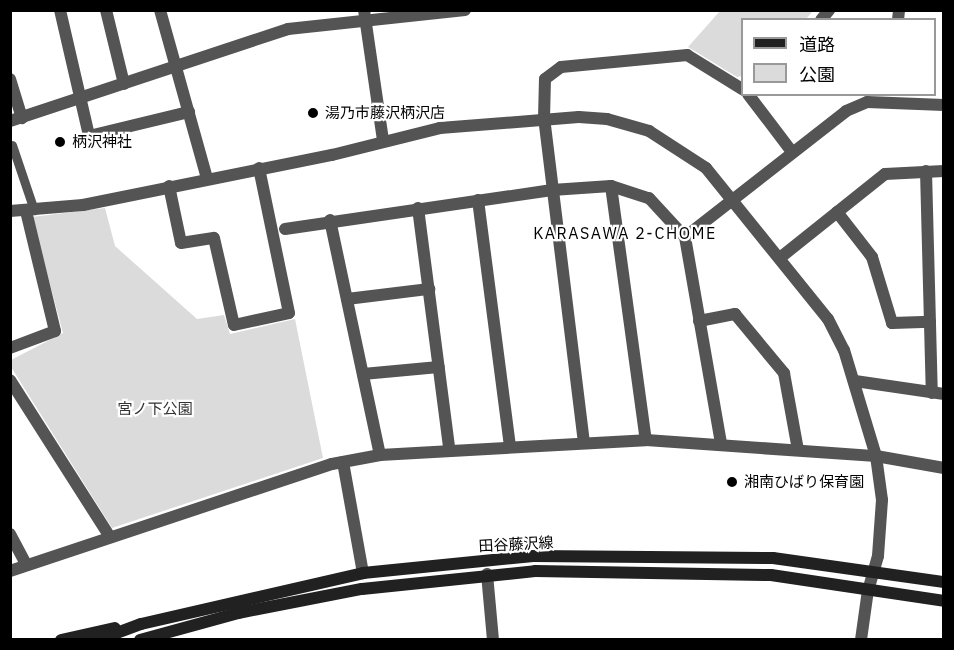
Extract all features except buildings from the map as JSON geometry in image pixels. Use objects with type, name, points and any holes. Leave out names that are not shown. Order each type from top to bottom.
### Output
[{"type":"main road","name":"田谷藤沢線","points":[[98,639],[141,624],[363,573],[533,556],[655,555],[773,558],[944,582]]},
{"type":"main road","name":"田谷藤沢線","points":[[140,639],[238,613],[362,589],[487,574],[623,571],[771,575],[944,601]]},
{"type":"main road","points":[[61,639],[86,631],[141,624]]},
{"type":"main road","points":[[149,639],[165,633]]},
{"type":"street","points":[[60,10],[89,136],[189,112]]},
{"type":"street","points":[[106,10],[124,84]]},
{"type":"street","points":[[160,10],[207,178]]},
{"type":"street","points":[[10,79],[16,120],[288,29],[364,16],[465,10]]},
{"type":"street","points":[[364,16],[383,141]]},
{"type":"street","points":[[584,443],[544,119],[545,79],[561,67],[687,55],[741,88]]},
{"type":"street","points":[[750,96],[792,152]]},
{"type":"street","points":[[685,237],[846,111],[867,102],[892,99],[944,105]]},
{"type":"street","points":[[10,211],[83,205],[440,128],[544,119],[607,119],[649,130],[686,152],[733,200],[780,257],[836,332],[855,381],[876,456],[882,519],[861,639]]},
{"type":"street","points":[[10,348],[55,331],[30,210],[12,145]]},
{"type":"street","points":[[169,186],[181,243],[214,238],[234,325],[289,313],[259,168]]},
{"type":"street","points":[[855,381],[938,393],[930,322],[926,171]]},
{"type":"street","points":[[780,257],[885,174],[944,171]]},
{"type":"street","points":[[611,186],[646,440]]},
{"type":"street","points":[[285,229],[330,220],[552,190],[611,186],[649,198],[685,237],[721,443]]},
{"type":"street","points":[[478,200],[510,445]]},
{"type":"street","points":[[418,208],[449,448]]},
{"type":"street","points":[[837,212],[872,257],[892,323],[930,322]]},
{"type":"street","points":[[330,220],[380,455]]},
{"type":"street","points":[[347,299],[429,289]]},
{"type":"street","points":[[699,321],[735,314],[784,373],[798,450]]},
{"type":"street","points":[[363,374],[439,367]]},
{"type":"street","points":[[10,380],[110,537]]},
{"type":"street","points":[[10,571],[343,462],[380,455],[449,448],[646,440],[721,443],[876,456],[944,468]]},
{"type":"street","points":[[343,462],[363,573]]},
{"type":"street","points":[[10,534],[26,564]]},
{"type":"street","points":[[487,574],[493,639]]},
{"type":"green space","points":[[720,10],[813,11],[807,18],[741,18],[741,76],[737,77],[688,47]]},
{"type":"green space","name":"宮ノ下公園","points":[[105,208],[115,246],[197,319],[224,315],[230,334],[295,319],[323,458],[112,528],[11,367],[11,360],[63,333],[32,217]]},
{"type":"place","name":"湯乃市藤沢柄沢店","points":[[313,113]]},
{"type":"place","name":"柄沢神社","points":[[60,142]]},
{"type":"place","name":"湘南ひばり保育園","points":[[732,482]]},
{"type":"district","name":"KARASAWA 2-CHOME","points":[[625,233]]}]
